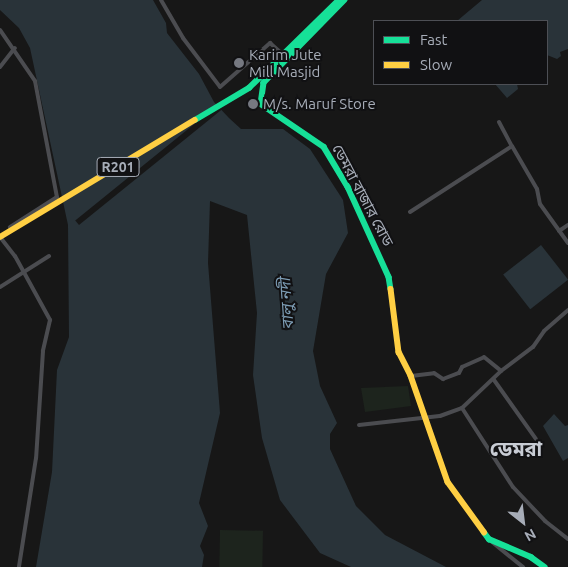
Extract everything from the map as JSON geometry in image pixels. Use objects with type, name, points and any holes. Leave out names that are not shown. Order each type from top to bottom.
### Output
[{"type":"street","points":[[161,0],[183,38],[220,87],[270,43],[281,53]]},
{"type":"street","name":"R201","points":[[1,237],[236,96],[272,68],[339,0]]},
{"type":"street","name":"ডেমরা বাজার রোড","points":[[346,0],[264,83],[260,104],[264,109],[295,130],[309,135],[324,147],[348,187],[389,277],[399,352],[411,376]]},
{"type":"street","points":[[0,30],[15,48],[35,82],[57,197],[1,237],[0,244]]},
{"type":"street","points":[[0,67],[15,48]]},
{"type":"street","points":[[499,122],[536,189],[540,204],[568,243]]},
{"type":"street","points":[[410,212],[512,146]]},
{"type":"street","points":[[559,231],[568,225]]},
{"type":"street","points":[[1,237],[50,320],[45,334],[36,458],[19,567]]},
{"type":"street","points":[[0,287],[49,256]]},
{"type":"street","points":[[360,425],[426,420],[462,408],[502,371],[533,347],[544,331],[568,310]]},
{"type":"street","points":[[502,371],[484,357],[462,367],[459,373],[442,379],[434,373],[411,376],[448,482],[489,539],[523,567]]},
{"type":"street","points":[[494,380],[536,439]]},
{"type":"street","points":[[462,408],[513,488],[568,539]]},
{"type":"street","points":[[489,539],[531,557],[545,567]]},
{"type":"shaded area","points":[[408,386],[411,406],[365,412],[361,388]]},
{"type":"shaded area","points":[[220,530],[263,531],[262,567],[219,567]]},
{"type":"water","name":"বালু নদী","points":[[0,0],[153,0],[166,23],[167,33],[199,74],[214,102],[229,118],[241,129],[283,129],[310,149],[343,200],[348,233],[326,274],[313,351],[320,386],[337,423],[330,434],[330,449],[356,506],[385,535],[446,567],[351,567],[320,553],[280,500],[262,438],[253,375],[257,313],[247,215],[210,201],[208,263],[220,413],[199,503],[208,526],[200,546],[204,555],[202,567],[36,567],[52,472],[57,370],[69,337],[68,225],[30,48],[19,28],[0,10]]},
{"type":"water","points":[[482,0],[568,0],[568,49],[560,52],[561,56],[557,59],[548,55],[548,20],[458,20]]},
{"type":"water","points":[[496,85],[517,85],[518,89],[507,98]]},
{"type":"water","points":[[541,245],[568,280],[530,309],[503,275]]},
{"type":"water","points":[[554,414],[565,426],[568,425],[568,458],[563,461],[543,426]]},
{"type":"pier","points":[[219,104],[223,109],[79,225],[75,220]]},
{"type":"traffic: fast","points":[[195,120],[249,88],[339,0]]},
{"type":"traffic: fast","points":[[345,0],[264,83],[261,104],[324,147],[348,187],[389,277],[391,289]]},
{"type":"traffic: fast","points":[[484,532],[489,539],[531,557],[545,567]]},
{"type":"traffic: slow","points":[[0,237],[195,120]]},
{"type":"traffic: slow","points":[[391,289],[399,352],[411,376],[448,482],[484,532]]},
{"type":"place","name":"Karim Jute Mill Masjid","points":[[239,63]]},
{"type":"place","name":"M/s. Maruf Store","points":[[253,104]]},
{"type":"district","name":"ডেমরা","points":[[516,448]]}]
